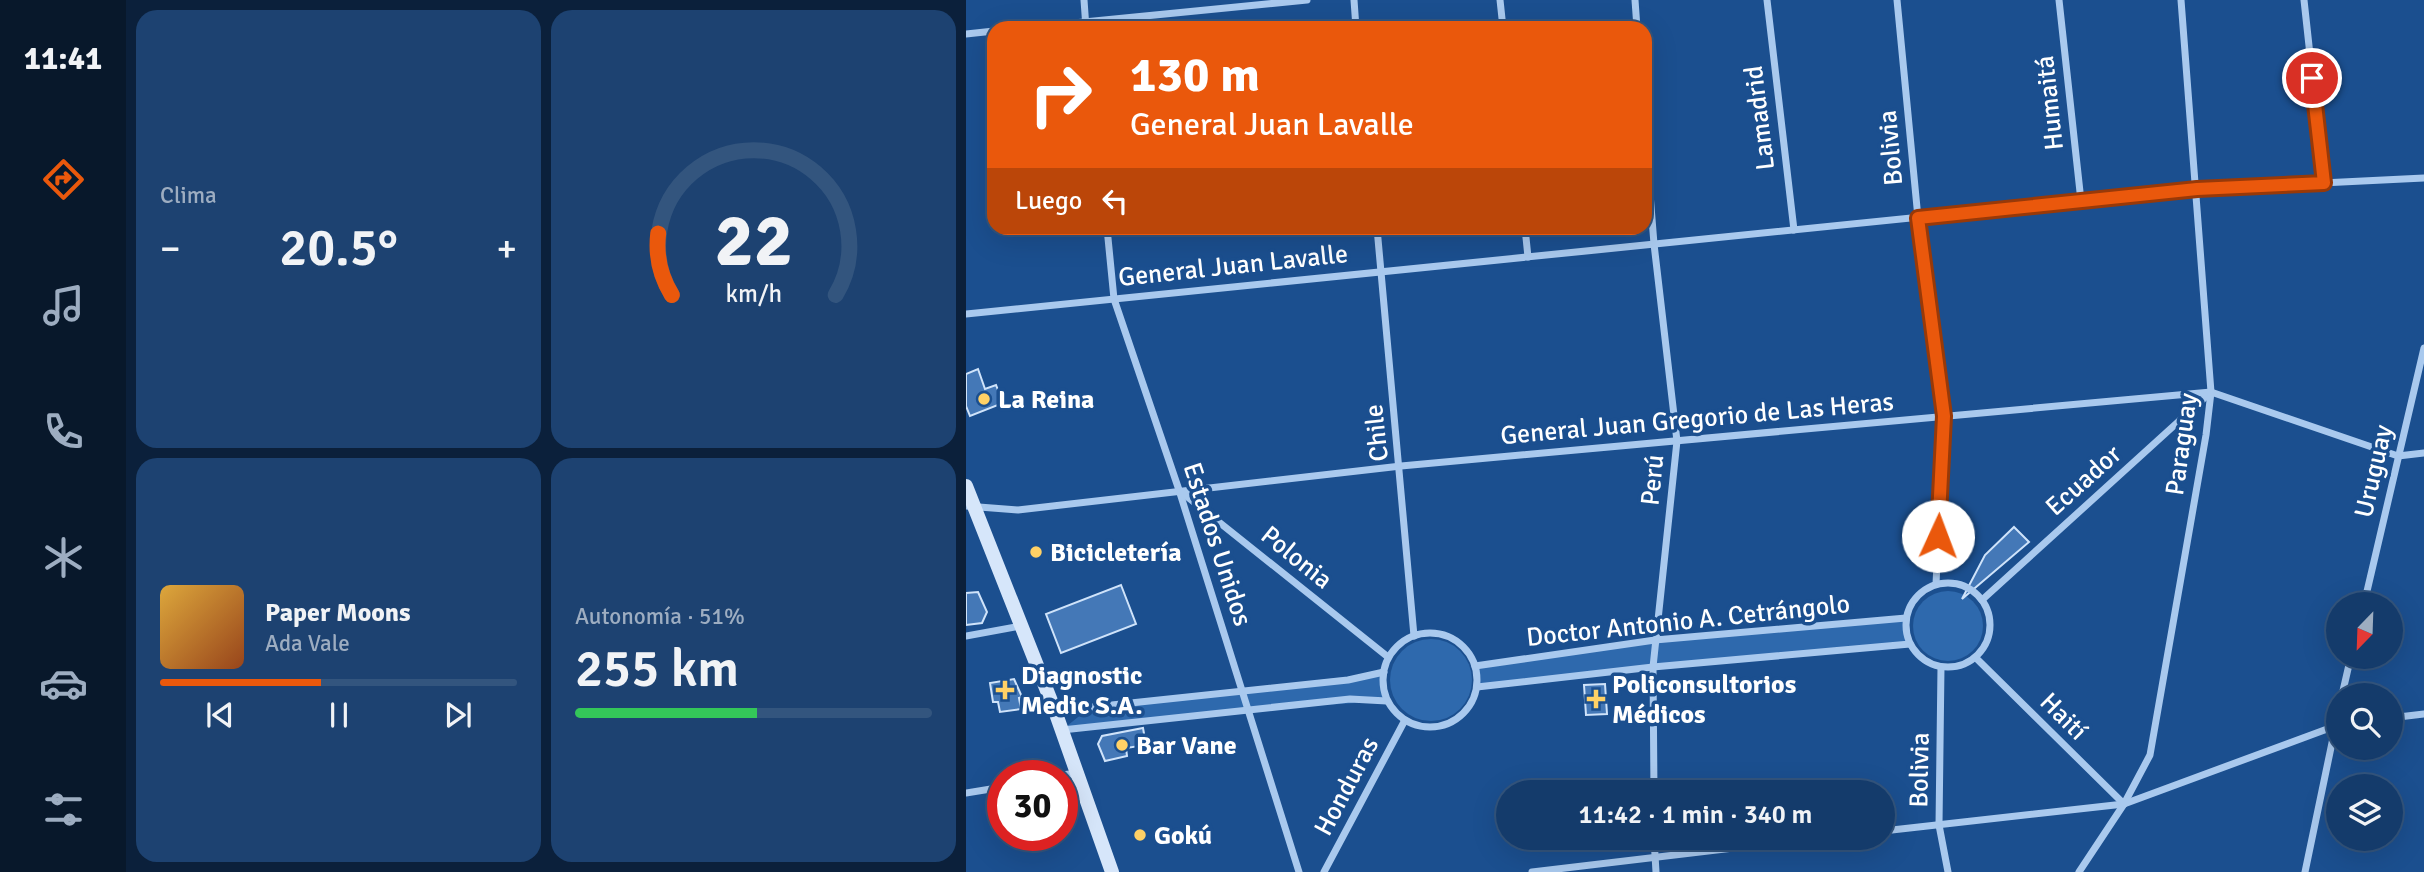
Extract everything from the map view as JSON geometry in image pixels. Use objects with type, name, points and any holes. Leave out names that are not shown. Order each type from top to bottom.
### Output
[{"type":"main road","points":[[966,486],[970,506],[1021,626],[1072,760]]},
{"type":"main road","points":[[1078,776],[1112,872]]},
{"type":"street","points":[[1084,0],[1086,21]]},
{"type":"street","points":[[1121,21],[1307,0]]},
{"type":"street","points":[[1354,0],[1356,21]]},
{"type":"street","points":[[1500,0],[1502,21]]},
{"type":"street","points":[[1635,0],[1636,21]]},
{"type":"street","name":"Lamadrid","points":[[1766,0],[1794,230]]},
{"type":"street","name":"Bolivia","points":[[1897,0],[1918,218],[1944,416],[1936,584]]},
{"type":"street","name":"Humaitá","points":[[2059,0],[2081,201]]},
{"type":"street","name":"Paraguay","points":[[2079,872],[2124,804],[2150,755],[2211,392],[2181,0]]},
{"type":"street","points":[[2304,0],[2324,183]]},
{"type":"street","points":[[966,34],[987,32]]},
{"type":"street","name":"General Juan Lavalle","points":[[966,314],[2197,189],[2424,178]]},
{"type":"street","name":"Perú","points":[[1652,219],[1677,440],[1653,667],[1654,780]]},
{"type":"street","name":"Estados Unidos","points":[[1108,235],[1114,299],[1180,491],[1299,872]]},
{"type":"street","name":"Chile","points":[[1378,235],[1401,466],[1414,636]]},
{"type":"street","points":[[1526,235],[1528,257]]},
{"type":"street","name":"Uruguay","points":[[2367,592],[2424,348]]},
{"type":"street","name":"General Juan Gregorio de Las Heras","points":[[970,506],[1018,510],[1401,466],[2211,392],[2398,456],[2424,453]]},
{"type":"street","name":"Ecuador","points":[[1982,600],[2211,392]]},
{"type":"street","name":"Polonia","points":[[1180,491],[1388,657]]},
{"type":"street","points":[[1936,584],[1962,585],[1982,600],[1991,624],[1984,648],[1965,664],[1941,667],[1928,663],[1910,644],[1906,618],[1916,597],[1936,584]]},
{"type":"street","name":"Doctor Antonio A. Cetrángolo","points":[[1475,666],[1655,639],[1906,618]]},
{"type":"street","points":[[966,636],[1021,626]]},
{"type":"street","points":[[1436,634],[1457,642],[1468,652],[1475,666],[1477,687],[1472,701],[1451,723],[1422,727],[1405,720],[1387,701],[1383,686],[1388,657],[1404,640],[1414,636],[1436,634]]},
{"type":"street","name":"Doctor Antonio A. Cetrángolo","points":[[1477,687],[1653,667],[1910,644]]},
{"type":"street","name":"Haití","points":[[1976,657],[2124,804]]},
{"type":"street","name":"Bolivia","points":[[1941,667],[1939,825],[1948,872]]},
{"type":"street","points":[[1055,711],[1348,680],[1384,672]]},
{"type":"street","points":[[1062,730],[1350,699],[1387,701]]},
{"type":"street","points":[[2403,717],[2424,715]]},
{"type":"street","name":"Honduras","points":[[1324,872],[1405,720]]},
{"type":"street","points":[[1895,830],[2124,804],[2326,729]]},
{"type":"street","points":[[2305,872],[2329,760]]},
{"type":"street","points":[[966,793],[987,789]]},
{"type":"street","points":[[1654,850],[1656,872]]},
{"type":"street","points":[[1532,872],[1708,850]]},
{"type":"shaded area","points":[[1948,591],[1967,597],[1977,607],[1983,626],[1977,645],[1967,655],[1948,661],[1929,655],[1919,645],[1913,626],[1919,607],[1929,597]]},
{"type":"shaded area","points":[[1906,618],[1910,644],[1477,687],[1475,666],[1655,640]]},
{"type":"shaded area","points":[[1431,639],[1447,642],[1460,651],[1469,664],[1472,680],[1469,696],[1460,709],[1447,718],[1431,721],[1415,718],[1402,709],[1393,696],[1390,680],[1393,664],[1402,651],[1415,642]]},
{"type":"shaded area","points":[[1384,672],[1383,686],[1387,701],[1247,710],[1062,730],[1088,709]]},
{"type":"building","name":"La Reina","points":[[978,369],[985,389],[996,385],[1003,403],[970,416],[966,406],[966,374]]},
{"type":"building","points":[[2014,527],[2029,542],[1962,599],[1985,555]]},
{"type":"building","points":[[1121,585],[1136,624],[1061,653],[1046,614]]},
{"type":"building","points":[[978,592],[987,612],[982,623],[966,625],[966,593]]},
{"type":"building","name":"Diagnostic Medic S.A.","points":[[1014,679],[1022,697],[1019,698],[1021,709],[1000,712],[998,702],[993,702],[990,683]]},
{"type":"building","name":"Policonsultorios Médicos","points":[[1605,684],[1607,714],[1586,715],[1584,685]]},
{"type":"building","name":"Bar Vane","points":[[1143,728],[1146,745],[1126,748],[1127,756],[1105,761],[1098,744],[1102,736]]},
{"type":"place","name":"La Reina","points":[[984,399]]},
{"type":"place","name":"Bicicletería","points":[[1036,552]]},
{"type":"place","name":"Diagnostic Medic S.A.","points":[[1005,690]]},
{"type":"place","name":"Policonsultorios Médicos","points":[[1596,699]]},
{"type":"place","name":"Bar Vane","points":[[1122,745]]},
{"type":"place","name":"Gokú","points":[[1140,835]]},
{"type":"route","points":[[1938,536],[1944,416],[1918,218],[2197,189],[2324,183],[2312,78]]}]
